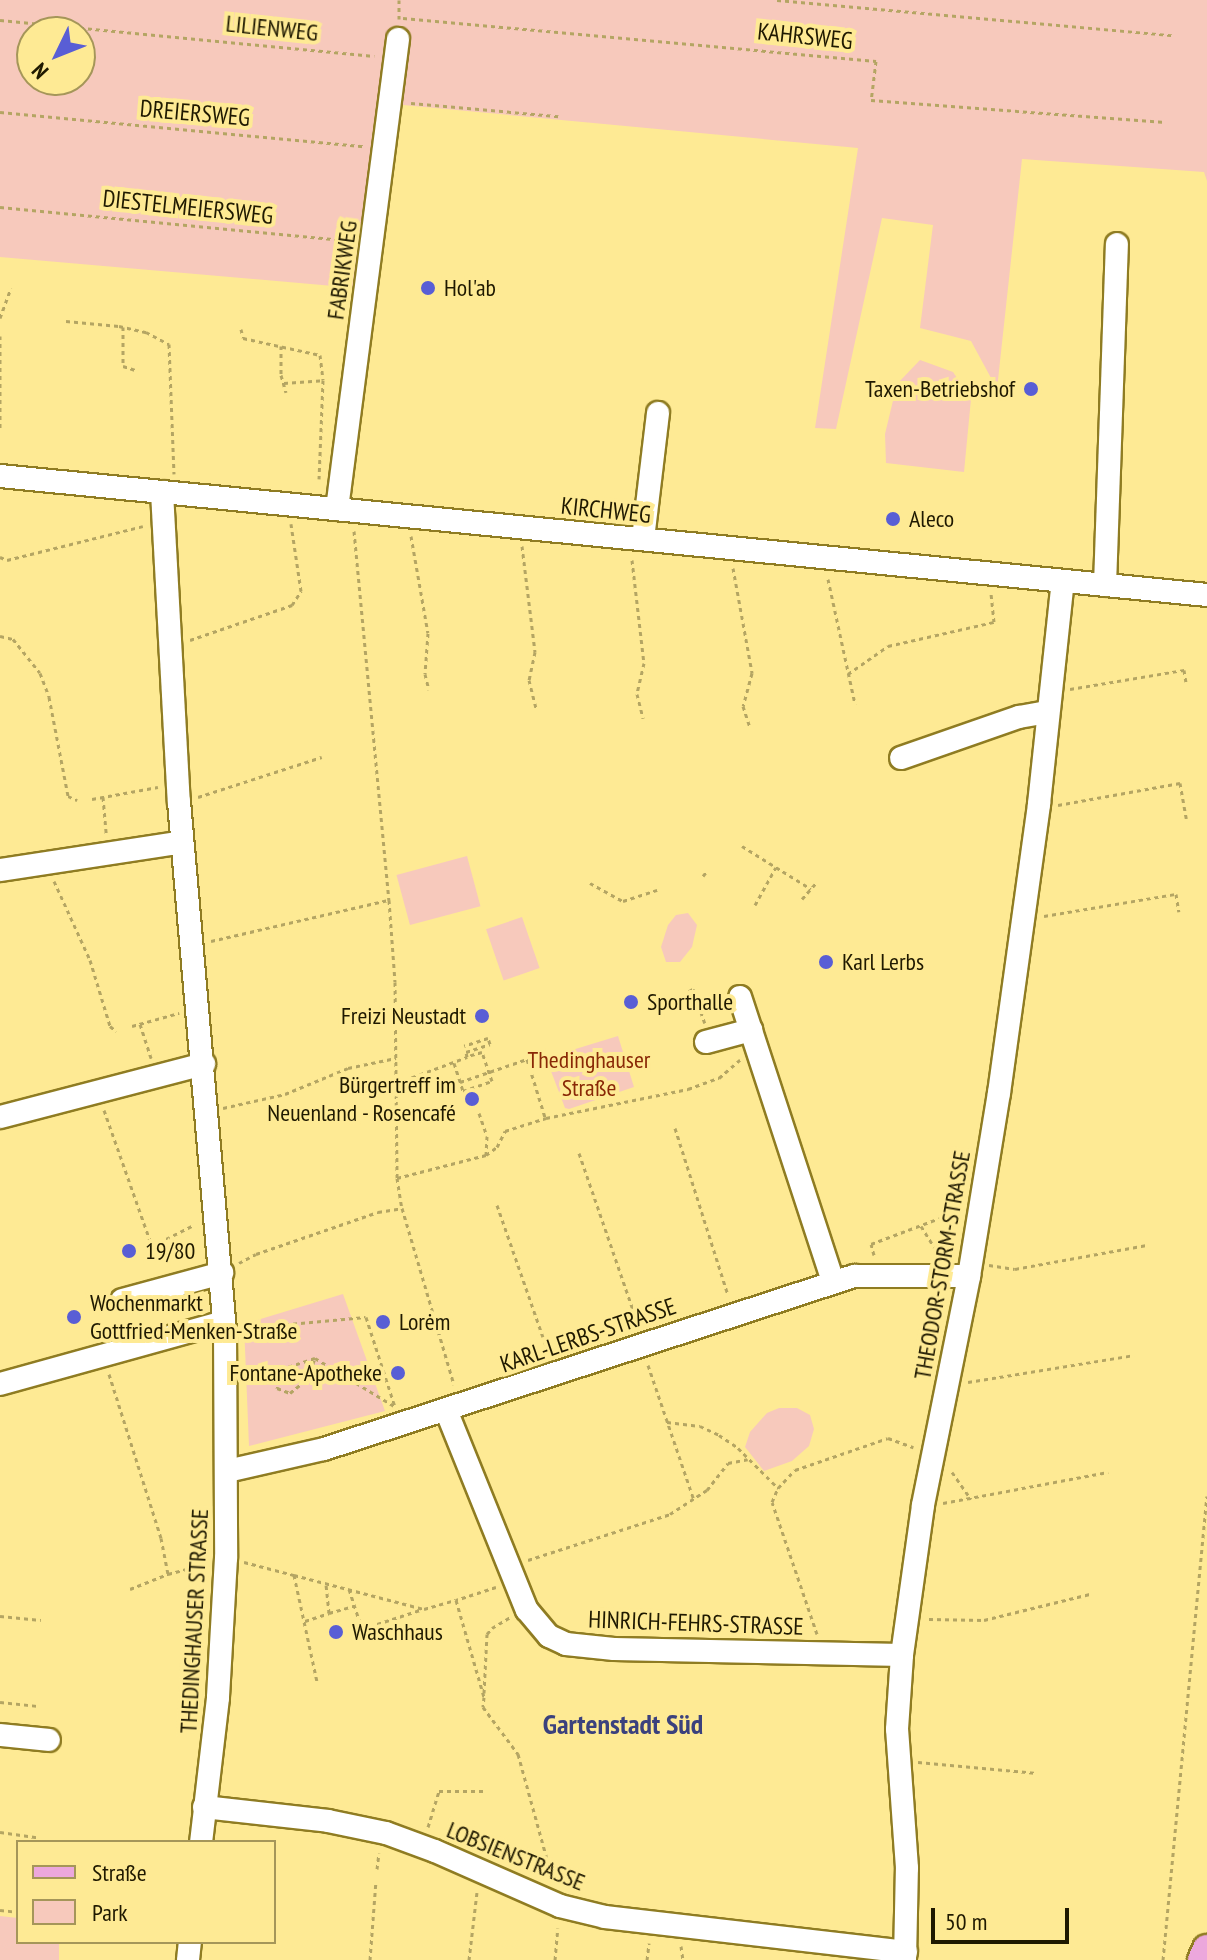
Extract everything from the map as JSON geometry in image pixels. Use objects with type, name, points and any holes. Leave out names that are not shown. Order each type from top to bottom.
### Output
[{"type":"main road","points":[[1202,1960],[1207,1949]]},
{"type":"street","name":"FABRIKWEG","points":[[336,509],[386,149],[398,38]]},
{"type":"street","points":[[1105,585],[1117,244]]},
{"type":"street","points":[[638,539],[658,413]]},
{"type":"street","name":"KIRCHWEG","points":[[0,476],[1207,595]]},
{"type":"street","name":"THEDINGHAUSER STRASSE","points":[[167,493],[163,525],[178,792],[208,1109],[224,1326],[226,1558],[218,1698],[201,1840]]},
{"type":"street","name":"THEODOR-STORM-STRASSE","points":[[906,1956],[907,1868],[897,1729],[906,1619],[923,1505],[980,1207],[1039,804],[1063,581]]},
{"type":"street","points":[[901,758],[1019,717],[1047,712]]},
{"type":"street","points":[[0,870],[182,842]]},
{"type":"street","points":[[740,997],[833,1282]]},
{"type":"street","points":[[708,1042],[754,1040]]},
{"type":"street","points":[[0,1117],[204,1064]]},
{"type":"street","name":"KARL-LERBS-STRASSE","points":[[227,1471],[324,1449],[398,1416],[453,1408],[642,1343],[854,1276],[970,1269]]},
{"type":"street","points":[[122,1300],[222,1273]]},
{"type":"street","points":[[0,1384],[224,1326]]},
{"type":"street","name":"HINRICH-FEHRS-STRASSE","points":[[453,1408],[527,1610],[549,1636],[566,1644],[614,1649],[902,1655]]},
{"type":"street","points":[[0,1735],[49,1740]]},
{"type":"street","name":"LOBSIENSTRASSE","points":[[204,1807],[349,1824],[420,1845],[560,1906],[651,1924],[906,1956]]},
{"type":"path","points":[[777,0],[1173,35]]},
{"type":"path","name":"LILIENWEG","points":[[0,20],[398,38]]},
{"type":"path","name":"KAHRSWEG","points":[[398,38],[876,61],[871,100],[1165,122]]},
{"type":"path","points":[[391,101],[558,116]]},
{"type":"path","name":"DREIERSWEG","points":[[0,112],[386,149]]},
{"type":"path","name":"DIESTELMEIERSWEG","points":[[0,207],[373,243]]},
{"type":"path","points":[[0,318],[11,288]]},
{"type":"path","points":[[66,321],[146,332],[169,344],[174,416],[167,493]]},
{"type":"path","points":[[123,327],[123,366],[135,370]]},
{"type":"path","points":[[241,329],[243,338],[320,355],[336,509],[389,900],[396,1058],[397,1178],[453,1408]]},
{"type":"path","points":[[0,336],[0,428]]},
{"type":"path","points":[[281,346],[286,392]]},
{"type":"path","points":[[284,383],[323,380]]},
{"type":"path","points":[[169,646],[292,605],[301,591],[287,504]]},
{"type":"path","points":[[411,517],[411,550],[428,633],[425,674],[429,690]]},
{"type":"path","points":[[0,557],[7,560],[130,527],[163,525]]},
{"type":"path","points":[[522,527],[521,562],[535,652],[529,680],[536,708]]},
{"type":"path","points":[[638,539],[630,572],[644,663],[637,694],[643,718]]},
{"type":"path","points":[[732,548],[733,580],[752,673],[743,706],[750,728]]},
{"type":"path","points":[[826,557],[855,704]]},
{"type":"path","points":[[848,674],[888,646],[994,622],[991,573]]},
{"type":"path","points":[[0,636],[13,639],[40,673],[49,697],[68,796],[77,800]]},
{"type":"path","points":[[1050,687],[1074,690],[1184,670],[1186,682]]},
{"type":"path","points":[[92,799],[178,792],[322,757]]},
{"type":"path","points":[[1039,804],[1058,805],[1180,783],[1186,818]]},
{"type":"path","points":[[101,855],[106,835],[103,797]]},
{"type":"path","points":[[742,846],[811,889]]},
{"type":"path","points":[[48,863],[90,960],[110,1026],[116,1031]]},
{"type":"path","points":[[755,905],[776,867]]},
{"type":"path","points":[[703,876],[707,871]]},
{"type":"path","points":[[802,899],[817,882]]},
{"type":"path","points":[[590,883],[623,901],[657,890]]},
{"type":"path","points":[[1024,915],[1050,917],[1176,894],[1179,912]]},
{"type":"path","points":[[193,947],[231,935],[389,900]]},
{"type":"path","points":[[693,989],[708,1042]]},
{"type":"path","points":[[132,1026],[199,1010]]},
{"type":"path","points":[[140,1024],[157,1076]]},
{"type":"path","points":[[396,1083],[453,1061],[490,1044],[488,1038],[463,1045],[466,1055]]},
{"type":"path","points":[[397,1178],[486,1155],[497,1147],[505,1131],[546,1118],[688,1089],[719,1078],[754,1040]]},
{"type":"path","points":[[453,1061],[463,1092],[492,1081],[482,1052],[466,1055]]},
{"type":"path","points":[[208,1109],[246,1105],[285,1094],[348,1068],[396,1058]]},
{"type":"path","points":[[460,1082],[527,1059],[546,1118]]},
{"type":"path","points":[[97,1092],[152,1246],[193,1226],[217,1219]]},
{"type":"path","points":[[479,1113],[487,1136],[486,1155]]},
{"type":"path","points":[[675,1128],[734,1314]]},
{"type":"path","points":[[579,1153],[694,1500]]},
{"type":"path","points":[[497,1205],[555,1373]]},
{"type":"path","points":[[881,1276],[871,1244],[961,1210],[980,1207]]},
{"type":"path","points":[[222,1273],[256,1254],[378,1212],[402,1208]]},
{"type":"path","points":[[970,1269],[1015,1269],[1147,1245]]},
{"type":"path","points":[[224,1326],[366,1317],[398,1416]]},
{"type":"path","points":[[103,1355],[161,1538],[168,1574]]},
{"type":"path","points":[[947,1382],[987,1381],[1134,1355]]},
{"type":"path","points":[[315,1358],[398,1416]]},
{"type":"path","points":[[315,1358],[307,1379],[290,1393],[277,1388],[276,1371],[315,1358]]},
{"type":"path","points":[[667,1422],[700,1426],[738,1448],[778,1488]]},
{"type":"path","points":[[820,1653],[819,1640],[772,1502],[778,1488],[795,1470],[888,1438],[933,1453],[971,1499]]},
{"type":"path","points":[[349,1589],[362,1629],[456,1600],[513,1574],[670,1514],[707,1490],[728,1463],[748,1459]]},
{"type":"path","points":[[923,1505],[971,1499],[1108,1472]]},
{"type":"path","points":[[1163,1960],[1207,1496]]},
{"type":"path","points":[[130,1589],[168,1574],[226,1558],[424,1609]]},
{"type":"path","points":[[294,1575],[317,1681]]},
{"type":"path","points":[[326,1583],[329,1613]]},
{"type":"path","points":[[906,1619],[984,1620],[1090,1594]]},
{"type":"path","points":[[456,1600],[484,1697]]},
{"type":"path","points":[[305,1621],[354,1606]]},
{"type":"path","points":[[527,1610],[501,1621],[487,1634],[483,1707],[490,1721],[518,1754],[560,1906],[555,1960]]},
{"type":"path","points":[[0,1616],[41,1620]]},
{"type":"path","points":[[0,1702],[37,1706]]},
{"type":"path","points":[[899,1761],[1036,1773]]},
{"type":"path","points":[[420,1845],[439,1791],[485,1791]]},
{"type":"path","points":[[0,1832],[37,1837]]},
{"type":"path","points":[[469,1960],[482,1872]]},
{"type":"path","points":[[370,1960],[376,1881]]},
{"type":"green space","points":[[0,0],[1207,0],[1207,181],[1204,172],[1022,159],[997,389],[971,341],[920,328],[933,225],[882,218],[836,429],[815,428],[858,148],[382,103],[356,288],[0,257]]},
{"type":"green space","points":[[920,360],[953,372],[971,399],[964,472],[886,463],[885,434],[897,384]]},
{"type":"green space","points":[[467,856],[480,906],[410,925],[396,875]]},
{"type":"green space","points":[[688,913],[697,925],[692,947],[680,962],[666,962],[661,947],[668,925],[676,915]]},
{"type":"green space","points":[[522,917],[540,968],[504,980],[486,929]]},
{"type":"green space","name":"Thedinghauser Straße","points":[[618,1036],[634,1087],[565,1108],[546,1058]]},
{"type":"green space","points":[[343,1294],[385,1411],[249,1446],[244,1324]]},
{"type":"green space","points":[[779,1408],[797,1408],[810,1415],[814,1429],[809,1446],[792,1461],[764,1471],[745,1447],[750,1432],[767,1413]]},
{"type":"green space","points":[[0,1916],[16,1918],[16,1944],[59,1944],[59,1960],[0,1960]]},
{"type":"place","name":"Hol'ab","points":[[428,288]]},
{"type":"place","name":"Taxen-Betriebshof","points":[[1031,389]]},
{"type":"place","name":"Aleco","points":[[893,519]]},
{"type":"place","name":"Karl Lerbs","points":[[826,962]]},
{"type":"place","name":"Sporthalle","points":[[631,1002]]},
{"type":"place","name":"Freizi Neustadt","points":[[482,1016]]},
{"type":"place","name":"Bürgertreff im Neuenland - Rosencafé","points":[[472,1099]]},
{"type":"place","name":"19/80","points":[[129,1251]]},
{"type":"place","name":"Wochenmarkt Gottfried-Menken-Straße","points":[[74,1317]]},
{"type":"place","name":"Lorėm","points":[[383,1322]]},
{"type":"place","name":"Fontane-Apotheke","points":[[398,1373]]},
{"type":"place","name":"Waschhaus","points":[[336,1632]]},
{"type":"district","name":"Gartenstadt Süd","points":[[623,1724]]}]
